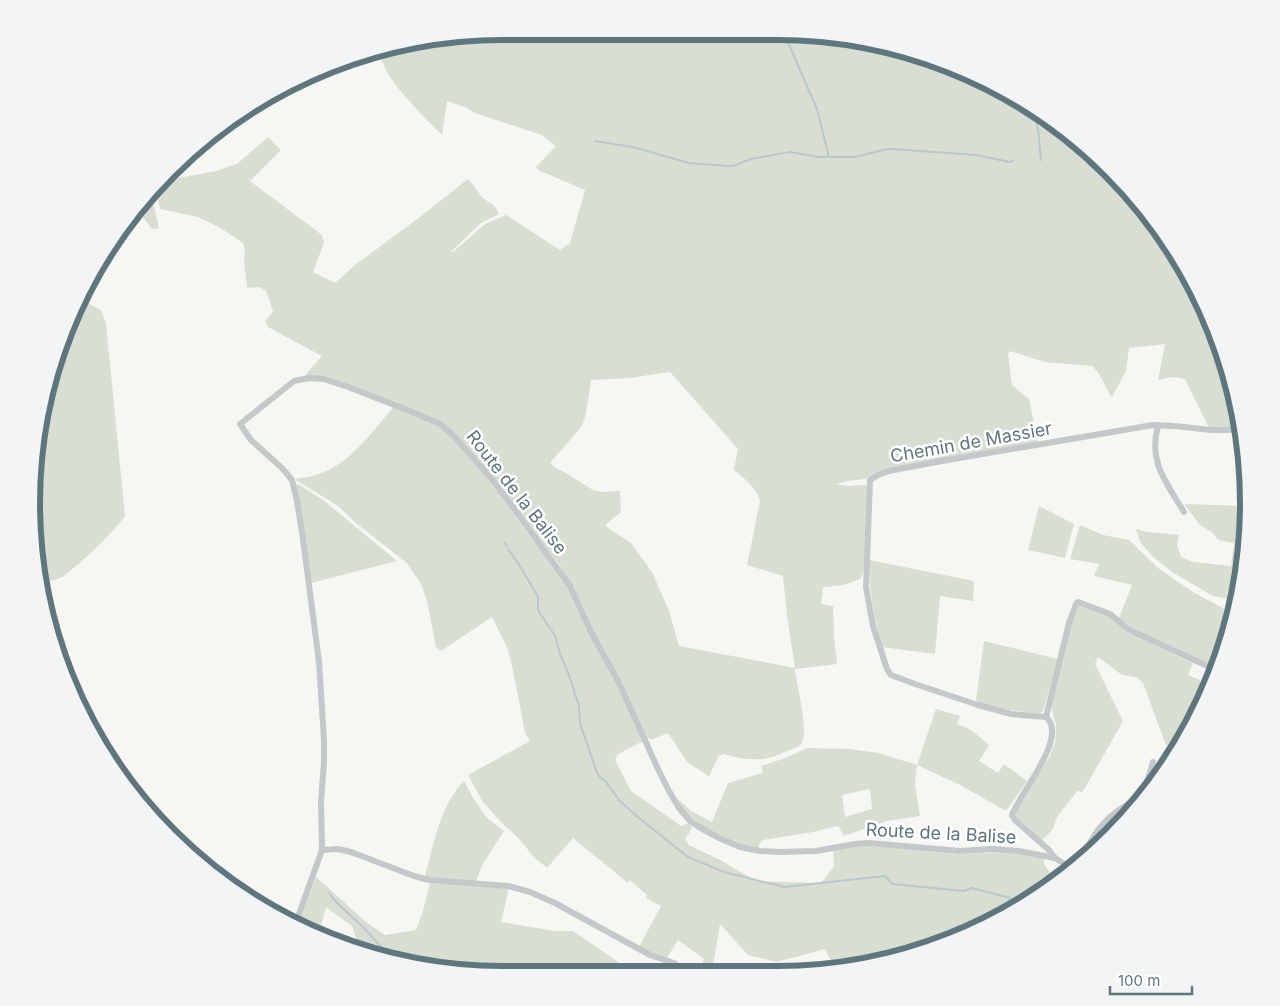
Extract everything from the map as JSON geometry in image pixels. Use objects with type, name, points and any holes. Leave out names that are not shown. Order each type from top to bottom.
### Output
[{"type":"street","name":"Route de la Balise","points":[[322,850],[321,802],[324,740],[321,680],[297,501],[292,480],[282,468],[251,440],[240,424],[294,381],[309,378],[324,379],[440,424],[454,436],[479,464],[496,484],[570,586],[591,632],[618,681],[669,791],[679,808],[699,828],[740,847],[760,851],[816,852],[869,843],[960,851],[993,849],[1019,851],[1055,858]]},
{"type":"street","name":"Chemin de Massier","points":[[1046,717],[1011,714],[978,705],[891,675],[887,669],[873,626],[866,586],[870,480],[889,471],[1153,425],[1158,426],[1161,424],[1215,431],[1234,430]]},
{"type":"street","points":[[1158,426],[1154,444],[1157,464],[1184,512]]},
{"type":"street","points":[[1065,865],[1055,858],[1012,815],[1026,788],[1046,757],[1050,746],[1052,738],[1051,724],[1046,717],[1076,604],[1078,602],[1110,614],[1134,632],[1210,667]]},
{"type":"street","points":[[1147,780],[1152,762]]},
{"type":"street","points":[[1089,844],[1109,818],[1127,805]]},
{"type":"street","points":[[298,918],[322,850],[338,849],[429,880],[508,886],[530,892],[650,955],[678,966]]},
{"type":"shaded area","points":[[503,40],[777,40],[837,44],[867,49],[897,56],[954,75],[1009,102],[1059,136],[1082,155],[1125,198],[1144,221],[1178,272],[1205,326],[1224,383],[1233,428],[1209,428],[1185,379],[1172,377],[1158,380],[1165,344],[1129,348],[1126,371],[1112,397],[1092,366],[1045,362],[1010,351],[1008,354],[1012,385],[1029,399],[1038,442],[895,468],[878,472],[865,479],[836,484],[849,486],[867,485],[865,561],[860,579],[844,585],[823,587],[821,604],[833,606],[837,664],[795,669],[804,730],[801,744],[794,749],[773,757],[760,759],[745,759],[724,754],[719,756],[709,776],[687,762],[668,733],[651,740],[649,738],[618,754],[615,760],[631,791],[681,826],[689,823],[692,828],[685,839],[689,845],[756,881],[821,883],[834,866],[833,851],[861,845],[957,854],[1009,852],[1044,857],[1044,864],[1052,875],[1008,904],[954,931],[897,950],[837,962],[831,963],[825,949],[777,962],[748,955],[720,924],[713,966],[701,966],[704,959],[678,940],[667,958],[639,947],[661,906],[646,898],[647,895],[630,880],[628,883],[573,838],[547,868],[534,857],[483,802],[468,775],[530,741],[525,733],[507,647],[492,617],[441,651],[436,647],[427,601],[421,584],[407,563],[357,524],[338,506],[296,480],[297,478],[316,475],[328,470],[350,456],[369,437],[394,406],[437,425],[450,434],[486,474],[556,571],[561,567],[523,520],[497,482],[452,431],[437,421],[332,380],[307,376],[306,374],[322,356],[268,327],[265,321],[273,311],[266,291],[260,287],[247,288],[243,243],[219,227],[198,217],[160,209],[157,196],[173,179],[216,171],[237,164],[268,137],[281,150],[250,181],[322,235],[324,243],[313,272],[335,283],[355,265],[468,179],[481,196],[495,207],[499,214],[481,223],[451,252],[485,224],[506,215],[560,250],[570,243],[585,190],[538,170],[536,167],[556,146],[542,135],[475,113],[447,101],[442,135],[392,80],[380,57],[443,44]],"holes":[[[670,372],[738,449],[734,470],[753,487],[760,501],[747,565],[783,576],[795,668],[679,646],[669,611],[652,572],[630,542],[605,525],[621,512],[620,491],[604,492],[593,490],[550,463],[582,426],[586,414],[591,380],[629,378]]]},
{"type":"shaded area","points":[[153,201],[159,228],[152,229],[141,215]]},
{"type":"shaded area","points":[[86,302],[101,310],[106,324],[125,516],[83,560],[64,576],[47,581],[41,533],[41,473],[44,443],[56,383],[75,326]]},
{"type":"shaded area","points":[[298,484],[323,500],[397,561],[311,583],[296,485]]},
{"type":"shaded area","points":[[1184,504],[1240,506],[1236,563],[1229,599],[1213,596],[1172,572],[1152,556],[1140,542],[1136,529],[1179,535],[1177,544],[1181,557],[1193,562],[1231,566],[1234,543],[1218,540],[1212,532],[1200,525]]},
{"type":"shaded area","points":[[1039,506],[1074,524],[1065,558],[1028,550]]},
{"type":"shaded area","points":[[1080,525],[1103,535],[1129,540],[1158,568],[1193,592],[1227,611],[1211,663],[1208,664],[1135,630],[1119,618],[1132,585],[1094,576],[1099,564],[1070,559]]},
{"type":"shaded area","points":[[869,560],[974,581],[973,601],[940,596],[935,654],[882,647],[873,604]]},
{"type":"shaded area","points":[[1077,606],[1087,607],[1109,615],[1165,649],[1193,663],[1188,675],[1200,680],[1200,686],[1202,687],[1171,745],[1166,745],[1143,683],[1136,677],[1122,675],[1098,657],[1095,664],[1123,721],[1082,793],[1078,790],[1057,817],[1053,829],[1042,840],[1016,817],[1016,810],[1050,756],[1055,743],[1056,725],[1051,707]]},
{"type":"shaded area","points":[[984,641],[1058,659],[1043,711],[1039,714],[995,708],[976,701]]},
{"type":"shaded area","points":[[936,709],[960,716],[957,724],[971,730],[989,745],[979,761],[998,773],[1004,764],[1027,781],[1006,811],[960,785],[917,765]]},
{"type":"shaded area","points":[[807,748],[849,749],[879,753],[917,765],[915,784],[920,816],[887,821],[844,836],[838,826],[763,840],[759,844],[759,850],[725,839],[703,827],[684,811],[677,802],[679,800],[691,811],[712,822],[728,783],[763,773],[761,766]],"holes":[[[870,789],[872,809],[845,817],[842,795]]]},
{"type":"shaded area","points":[[464,781],[487,818],[504,831],[482,865],[476,881],[425,876],[443,813]]},
{"type":"shaded area","points":[[316,877],[366,922],[385,935],[416,930],[430,883],[509,888],[501,922],[555,931],[573,931],[624,966],[503,966],[443,962],[383,950],[356,942],[352,926],[326,907],[320,928],[300,919]]},
{"type":"waterway","points":[[787,40],[817,109],[829,157]]},
{"type":"waterway","points":[[1036,120],[1041,160]]},
{"type":"waterway","points":[[595,141],[633,147],[689,163],[728,166],[751,159],[790,152],[819,157],[855,157],[891,149],[976,155],[1013,161]]},
{"type":"waterway","points":[[508,549],[538,597],[538,610],[555,636],[579,706],[580,724],[598,775],[606,782],[620,801],[688,857],[724,872],[784,887],[885,876],[892,884],[964,891],[972,888],[1010,898]]},
{"type":"waterway","points":[[329,893],[386,951]]}]
